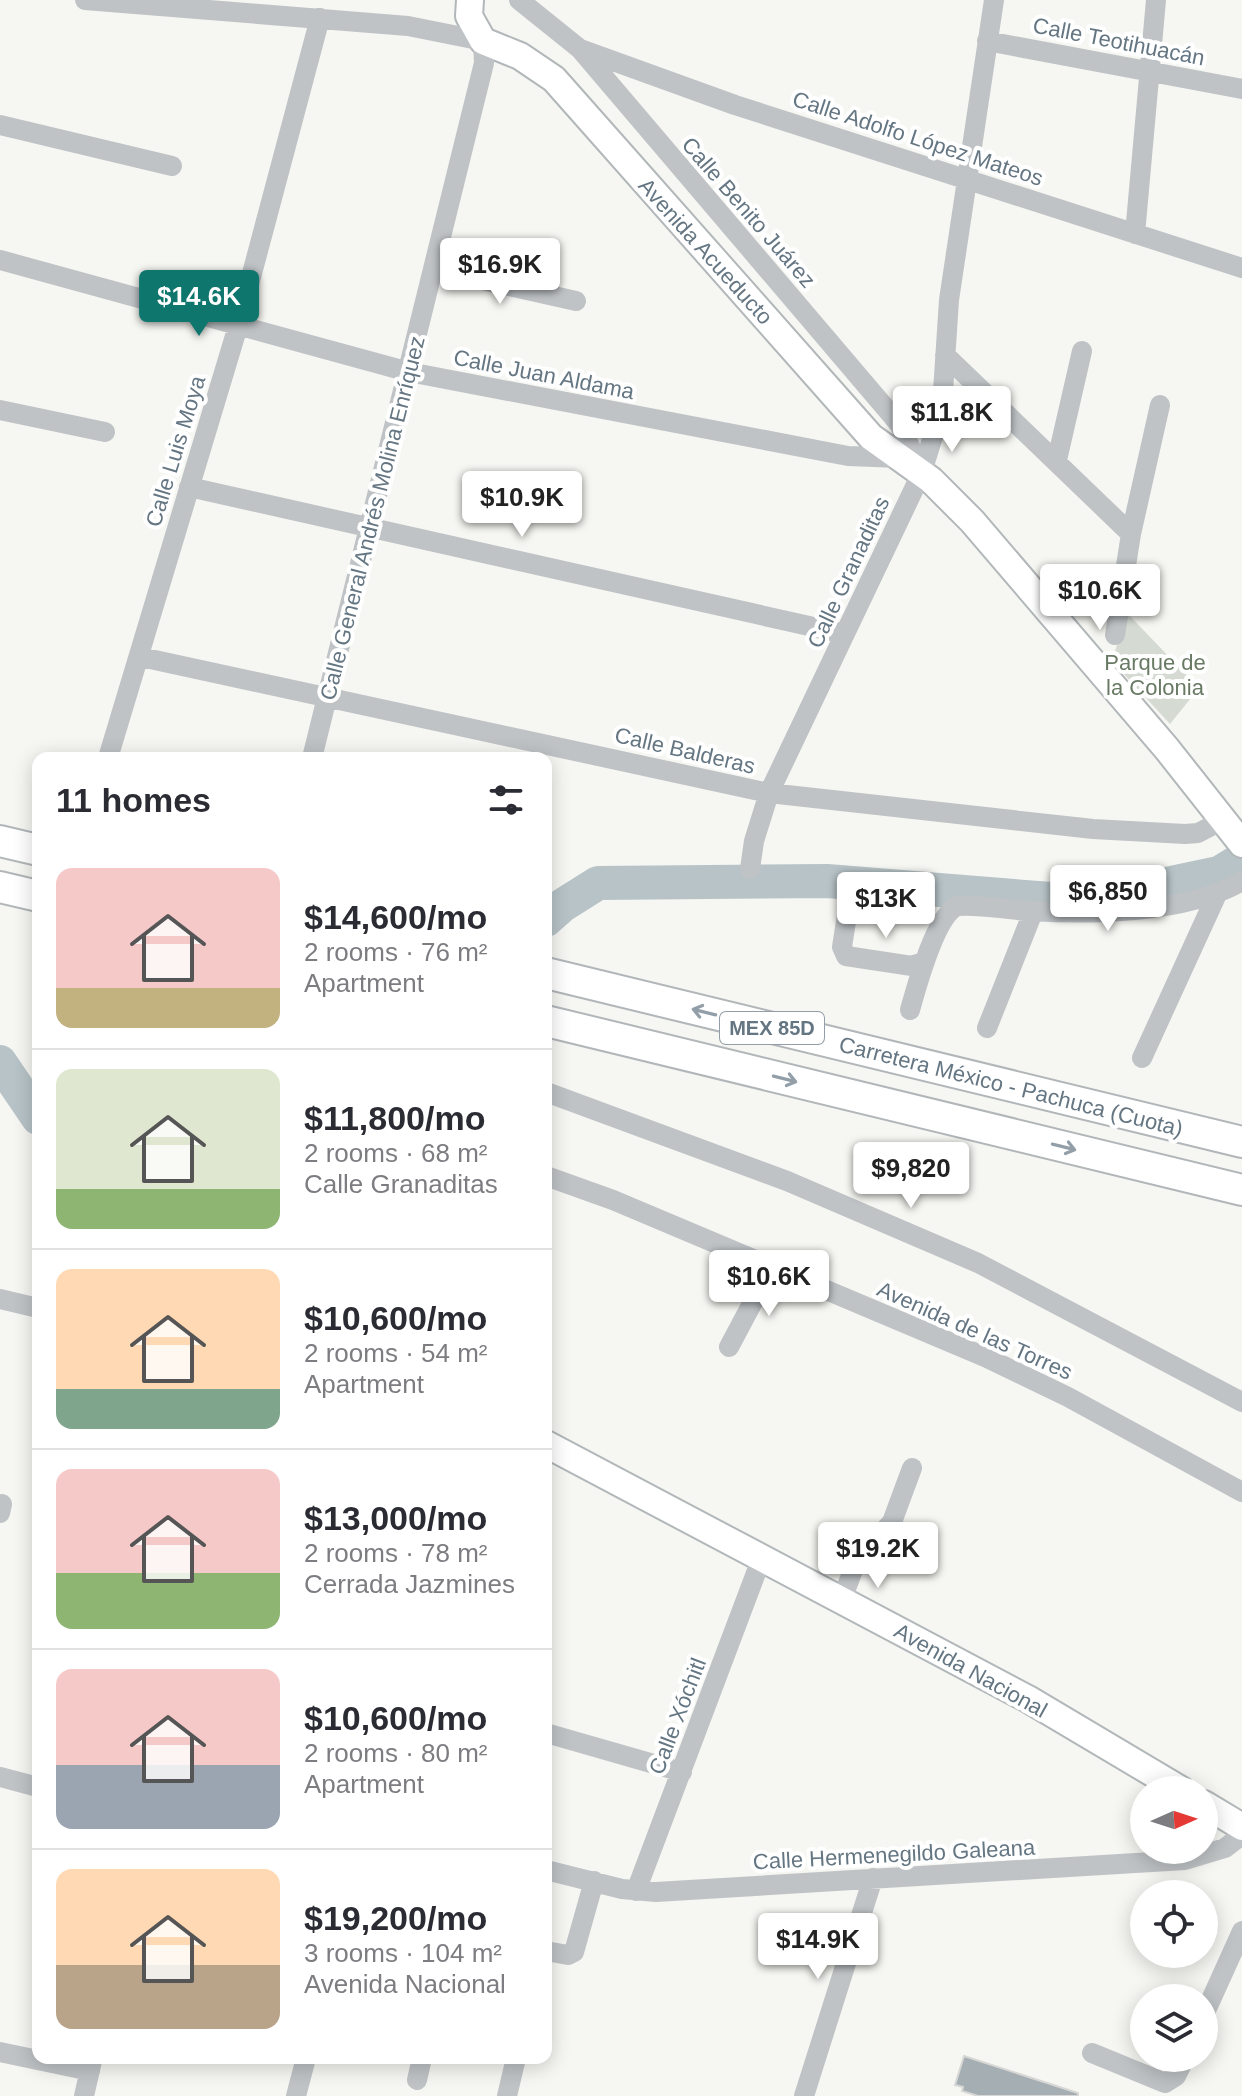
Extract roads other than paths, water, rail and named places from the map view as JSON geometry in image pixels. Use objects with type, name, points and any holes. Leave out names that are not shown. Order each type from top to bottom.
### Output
[{"type":"highway","points":[[0,841],[32,849]]},
{"type":"highway","points":[[0,887],[32,895]]},
{"type":"highway","name":"Carretera México - Pachuca (Cuota)","points":[[552,974],[1242,1142]]},
{"type":"highway","name":"Carretera México - Pachuca (Cuota)","points":[[552,1022],[1242,1190]]},
{"type":"main road","name":"Calle General Andrés Molina Enríquez","points":[[470,0],[469,16],[483,41]]},
{"type":"main road","name":"Avenida Acueducto","points":[[483,41],[520,56],[554,79],[871,437],[911,465],[972,521],[1233,833]]},
{"type":"main road","name":"Avenida Nacional","points":[[552,1447],[1028,1699],[1157,1776]]},
{"type":"main road","points":[[1218,1812],[1241,1825]]},
{"type":"street","points":[[85,0],[432,29],[483,41]]},
{"type":"street","name":"Calle Benito Juárez","points":[[519,0],[580,49],[900,425],[913,448],[911,465]]},
{"type":"street","name":"Calle Granaditas","points":[[750,869],[754,841],[769,793],[845,634],[911,465],[937,431],[949,300],[994,0]]},
{"type":"street","points":[[1135,234],[1156,0]]},
{"type":"street","name":"Calle Luis Moya","points":[[110,752],[238,326],[320,18]]},
{"type":"street","name":"Calle General Andrés Molina Enríquez","points":[[314,752],[484,63],[483,41]]},
{"type":"street","name":"Calle Teotihuacán","points":[[987,41],[1242,89]]},
{"type":"street","name":"Calle Adolfo López Mateos","points":[[580,49],[735,105],[1242,268]]},
{"type":"street","points":[[0,125],[172,166]]},
{"type":"street","name":"Calle Juan Aldama","points":[[0,260],[409,372],[848,456],[911,465]]},
{"type":"street","points":[[433,269],[576,301]]},
{"type":"street","points":[[1057,460],[1082,351]]},
{"type":"street","points":[[945,355],[1131,534]]},
{"type":"street","points":[[1115,635],[1131,534],[1160,405]]},
{"type":"street","points":[[0,410],[105,432]]},
{"type":"street","points":[[189,487],[845,634]]},
{"type":"street","name":"Calle Balderas","points":[[141,657],[819,802],[1093,829],[1233,833]]},
{"type":"street","points":[[910,1010],[923,962],[942,918],[949,910],[964,906],[1033,912],[1129,909],[1217,894],[1242,881]]},
{"type":"street","points":[[1142,1058],[1217,894]]},
{"type":"street","points":[[987,1028],[1033,912]]},
{"type":"street","points":[[847,915],[844,954],[912,966],[923,962]]},
{"type":"street","points":[[552,1094],[787,1181],[978,1263],[1242,1402]]},
{"type":"street","name":"Avenida de las Torres","points":[[552,1178],[613,1200],[1025,1376],[1242,1492]]},
{"type":"street","points":[[729,1347],[771,1268]]},
{"type":"street","points":[[0,1299],[32,1307]]},
{"type":"street","points":[[842,1599],[857,1560],[892,1522],[912,1468]]},
{"type":"street","name":"Calle Xóchitl","points":[[636,1891],[762,1557]]},
{"type":"street","points":[[552,1735],[682,1772]]},
{"type":"street","points":[[0,1777],[32,1785]]},
{"type":"street","name":"Calle Hermenegildo Galeana","points":[[552,1871],[636,1891],[1185,1860],[1225,1848],[1241,1825]]},
{"type":"street","points":[[804,2096],[873,1878]]},
{"type":"street","points":[[552,1952],[568,1955],[574,1952],[594,1881]]},
{"type":"street","points":[[1218,1984],[1242,1931]]},
{"type":"street","points":[[0,2052],[32,2056]]},
{"type":"street","points":[[1092,2053],[1130,2069]]},
{"type":"street","points":[[84,2096],[91,2064]]},
{"type":"street","points":[[296,2096],[304,2064]]},
{"type":"street","points":[[417,2080],[421,2064]]},
{"type":"street","points":[[507,2096],[515,2064]]},
{"type":"street","points":[[1138,2072],[1165,2083],[1178,2072]]},
{"type":"waterway","points":[[552,915],[598,883],[827,881],[1051,899],[1129,892],[1219,873],[1242,859]]},
{"type":"waterway","points":[[0,1062],[32,1109]]},
{"type":"park label","name":"Parque de la Colonia","points":[[1155,674]]}]
